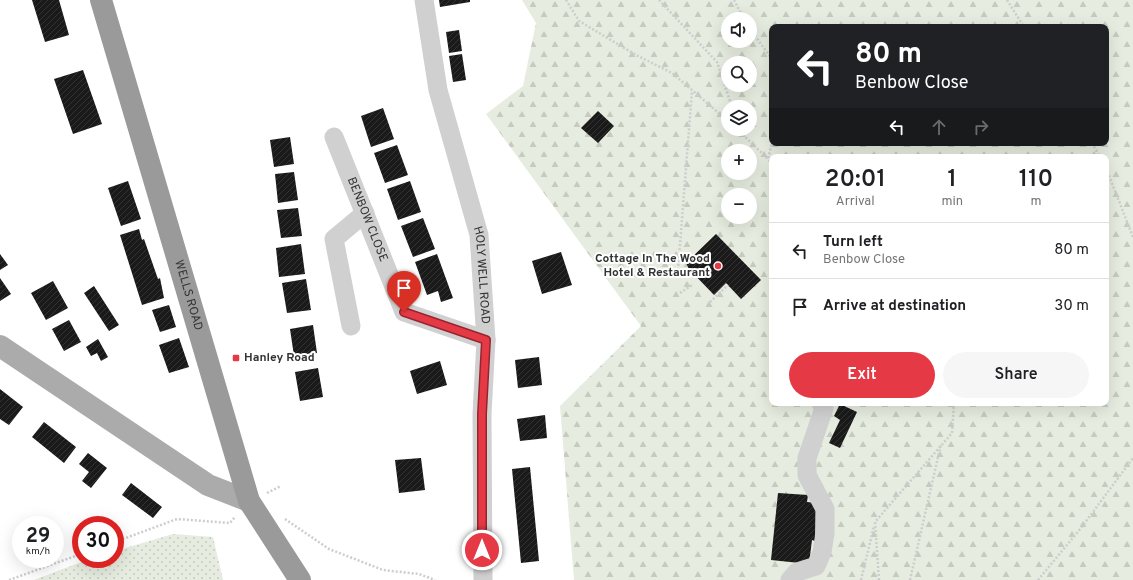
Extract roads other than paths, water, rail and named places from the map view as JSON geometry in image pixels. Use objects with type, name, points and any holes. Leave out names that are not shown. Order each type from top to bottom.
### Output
[{"type":"highway","name":"WELLS ROAD","points":[[101,0],[255,498],[300,580]]},
{"type":"main road","points":[[0,346],[208,485],[255,498]]},
{"type":"street","name":"HOLY WELL ROAD","points":[[424,0],[438,90],[479,235],[486,340],[482,414],[483,580]]},
{"type":"street","name":"BENBOW CLOSE","points":[[334,137],[404,312],[486,340]]},
{"type":"street","points":[[351,326],[334,239],[365,213]]},
{"type":"street","points":[[790,580],[797,572],[816,566],[822,552],[825,533],[825,508],[806,475],[807,458],[824,408],[823,406]]},
{"type":"place","name":"Cottage In The Wood Hotel & Restaurant","points":[[718,266]]},
{"type":"place","name":"Hanley Road","points":[[236,358]]}]
